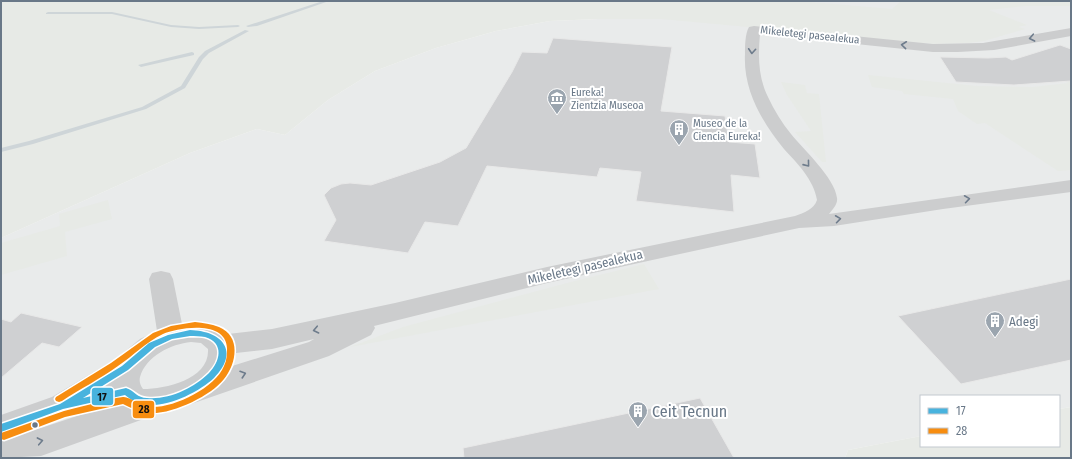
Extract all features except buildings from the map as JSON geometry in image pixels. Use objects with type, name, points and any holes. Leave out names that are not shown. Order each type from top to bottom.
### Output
[{"type":"street","name":"Mikeletegi pasealekua","points":[[799,222],[815,215],[823,208],[827,200],[826,191],[810,168],[784,137],[758,93],[752,77],[751,64],[754,30],[927,47],[954,48],[982,48],[1054,33],[1071,32]]},
{"type":"street","name":"Mikeletegi pasealekua","points":[[193,390],[208,380],[218,367],[223,355],[221,345],[272,339],[395,312],[547,275],[676,246],[799,222],[834,220],[943,202],[1071,186]]},
{"type":"street","points":[[161,279],[171,336]]},
{"type":"street","name":"Mikeletegi pasealekua","points":[[1,446],[41,442],[157,402],[175,398],[193,390],[319,349],[395,312]]},
{"type":"street","points":[[1,428],[63,406],[128,377],[141,352],[155,343],[171,336],[188,332],[202,333],[214,337],[221,345]]},
{"type":"street","name":"Mikeletegi pasealekua","points":[[128,377],[131,396],[142,401],[157,402]]},
{"type":"shaded area","points":[[1,1],[799,1],[892,9],[901,1],[1071,1],[1071,6],[1025,6],[989,10],[1027,25],[1018,27],[1025,29],[984,41],[968,43],[933,44],[661,19],[550,21],[496,31],[436,48],[375,71],[328,100],[285,135],[257,129],[190,153],[1,238]]},
{"type":"shaded area","points":[[739,1],[1071,1],[1071,407],[1060,409],[1060,395],[920,395],[920,436],[848,450],[845,458],[1,458],[1,238],[190,153],[257,129],[285,135],[328,100],[375,71],[436,48],[496,31],[550,21],[661,19]]},
{"type":"shaded area","points":[[1036,68],[1071,71],[1071,170],[1058,171],[985,123],[977,124],[958,111],[953,99],[904,94],[902,91],[872,87],[868,75],[977,86],[1033,87],[1068,83]]},
{"type":"shaded area","points":[[781,82],[805,85],[807,93],[819,94],[826,162],[822,162],[795,132],[811,131],[787,95]]},
{"type":"shaded area","points":[[108,200],[112,219],[65,232],[67,256],[1,275],[1,243],[60,226],[59,214]]},
{"type":"shaded area","points":[[644,264],[659,289],[350,347],[403,327]]},
{"type":"shaded area","points":[[1071,407],[1071,458],[845,458],[848,450],[920,436],[920,447],[1060,447],[1060,409]]},
{"type":"waterway","points":[[248,26],[327,1]]},
{"type":"waterway","points":[[48,13],[112,13],[171,26],[199,28],[238,26]]},
{"type":"waterway","points":[[1,150],[31,143],[144,108],[183,87],[201,58],[207,52],[247,31]]},
{"type":"waterway","points":[[141,65],[192,54]]},
{"type":"transit line","name":"28","points":[[4,436],[65,414],[124,400],[146,410],[155,410],[177,405],[201,394],[221,377],[228,368],[231,357],[230,344],[225,335],[217,329],[206,326],[182,326],[161,332],[150,338],[114,365],[59,399]]},
{"type":"transit line","name":"17","points":[[190,333],[198,333],[213,337],[222,346],[223,353],[217,369],[211,376],[192,390],[170,399],[148,402],[138,400],[126,391],[63,406],[125,368],[152,345],[171,337],[190,333]]},
{"type":"transit line","name":"17","points":[[1,428],[63,406]]},
{"type":"place","name":"Eureka! Zientzia Museoa","points":[[557,115]]},
{"type":"place","name":"Museo de la Ciencia Eureka!","points":[[679,146]]},
{"type":"place","name":"Adegi","points":[[995,338]]},
{"type":"place","name":"Ceit Tecnun","points":[[638,428]]}]
